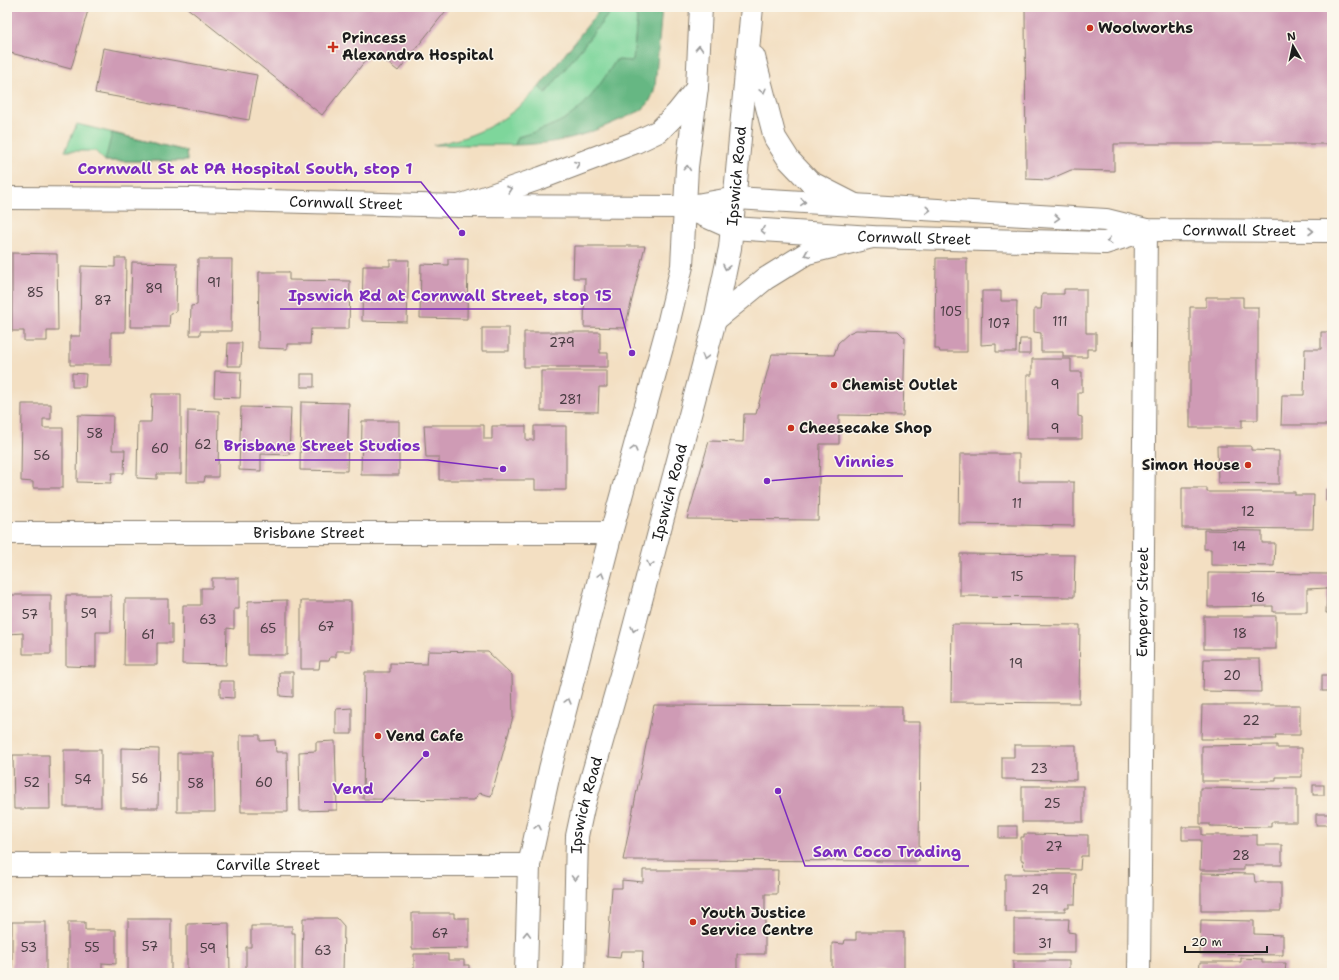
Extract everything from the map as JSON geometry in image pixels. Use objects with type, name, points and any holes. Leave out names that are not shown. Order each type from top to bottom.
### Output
[{"type":"main road","points":[[526,973],[529,865],[550,769],[612,533],[668,329],[682,266],[687,167],[697,87],[702,7]]},
{"type":"main road","name":"Ipswich Road","points":[[574,973],[576,863],[579,829],[715,320],[730,248],[736,198],[752,7]]},
{"type":"main road","points":[[750,40],[775,138],[789,160],[810,182],[855,205]]},
{"type":"main road","points":[[459,206],[541,178],[636,142],[659,131],[677,113],[697,87]]},
{"type":"main road","name":"Cornwall Street","points":[[7,198],[192,200],[459,206],[685,207],[736,198],[1106,220],[1146,230],[1332,231]]},
{"type":"main road","name":"Cornwall Street","points":[[685,207],[732,228],[872,237],[1105,243],[1146,230]]},
{"type":"main road","name":"Emperor Street","points":[[1139,973],[1146,230]]},
{"type":"main road","points":[[715,320],[765,279],[807,253],[872,237]]},
{"type":"main road","name":"Brisbane Street","points":[[7,533],[612,533]]},
{"type":"main road","name":"Carville Street","points":[[7,865],[529,865]]},
{"type":"green space","points":[[602,7],[614,7],[546,93],[539,87]]},
{"type":"green space","points":[[614,7],[633,7],[637,19],[633,61],[616,60],[593,95],[579,110],[562,122],[551,127],[518,137],[515,145],[433,145],[449,142],[491,126],[516,109],[539,87],[546,92]]},
{"type":"green space","points":[[633,7],[662,7],[655,87],[648,104],[640,111],[579,136],[550,142],[515,145],[518,137],[553,125],[576,111],[586,102],[616,60],[633,61],[637,19]]},
{"type":"green space","points":[[77,124],[186,151],[187,161],[105,161],[95,151],[65,151]]},
{"type":"green space","points":[[112,133],[186,151],[187,161],[105,161]]},
{"type":"building","points":[[7,7],[89,7],[71,69],[7,52]]},
{"type":"building","points":[[186,7],[449,7],[398,71],[373,51],[322,115]]},
{"type":"building","points":[[1025,7],[1332,7],[1332,144],[1114,144],[1114,171],[1071,170],[1048,180],[1026,179]]},
{"type":"building","points":[[103,48],[257,75],[249,120],[95,93]]},
{"type":"building","points":[[574,246],[645,246],[625,328],[584,327],[585,278],[573,278]]},
{"type":"building","points":[[12,253],[57,254],[58,331],[47,331],[47,341],[24,341],[24,331],[12,331]]},
{"type":"building","points":[[115,258],[126,258],[125,332],[111,332],[111,365],[70,365],[70,336],[80,336],[81,266],[115,267]]},
{"type":"building","points":[[936,258],[967,258],[967,352],[940,352],[939,349],[935,349]]},
{"type":"building","points":[[198,259],[232,259],[231,331],[200,331],[200,335],[190,335],[191,306],[197,305]]},
{"type":"building","points":[[448,259],[468,259],[467,319],[420,318],[421,264],[448,265]]},
{"type":"building","points":[[390,260],[409,260],[407,322],[362,321],[363,266],[390,266]]},
{"type":"building","points":[[132,262],[177,263],[176,312],[170,313],[169,327],[130,327]]},
{"type":"building","points":[[259,272],[289,272],[289,280],[350,281],[349,329],[311,329],[310,344],[287,344],[287,349],[258,348]]},
{"type":"building","points":[[1064,289],[1086,289],[1086,333],[1096,333],[1096,349],[1087,349],[1087,357],[1063,357],[1063,352],[1041,352],[1041,333],[1034,332],[1034,309],[1041,309],[1042,294],[1064,294]]},
{"type":"building","points":[[982,291],[1001,291],[1001,301],[1017,301],[1016,352],[996,352],[996,344],[981,345]]},
{"type":"building","points":[[1206,297],[1243,297],[1243,307],[1258,307],[1258,420],[1242,420],[1242,428],[1190,428],[1190,307],[1206,307]]},
{"type":"building","points":[[482,328],[509,328],[509,351],[482,351]]},
{"type":"building","points":[[856,330],[898,331],[905,338],[903,416],[839,415],[839,444],[820,444],[818,520],[687,519],[709,441],[743,442],[744,414],[756,414],[772,354],[834,355],[838,343],[849,333]]},
{"type":"building","points":[[524,332],[600,332],[600,353],[608,353],[608,367],[524,367]]},
{"type":"building","points":[[1321,332],[1332,332],[1332,425],[1281,425],[1282,395],[1304,395],[1305,349],[1321,349]]},
{"type":"building","points":[[1020,339],[1030,339],[1030,354],[1019,354]]},
{"type":"building","points":[[228,343],[242,343],[241,366],[227,366]]},
{"type":"building","points":[[1032,359],[1071,359],[1071,372],[1082,372],[1082,392],[1078,392],[1078,416],[1082,417],[1082,439],[1027,439],[1027,375],[1032,375]]},
{"type":"building","points":[[215,371],[241,372],[240,398],[214,397]]},
{"type":"building","points":[[541,371],[607,371],[607,387],[599,387],[598,412],[541,411]]},
{"type":"building","points":[[72,373],[86,374],[85,387],[72,387]]},
{"type":"building","points":[[301,374],[314,374],[314,387],[301,387]]},
{"type":"building","points":[[152,394],[181,394],[181,474],[157,474],[157,479],[137,478],[138,422],[151,422]]},
{"type":"building","points":[[301,402],[349,403],[347,471],[300,470]]},
{"type":"building","points":[[22,404],[51,404],[51,419],[43,419],[43,428],[63,428],[63,488],[33,488],[33,482],[21,481]]},
{"type":"building","points":[[241,407],[291,408],[289,455],[261,454],[261,471],[239,470]]},
{"type":"building","points":[[188,410],[219,411],[218,477],[205,477],[204,482],[187,482]]},
{"type":"building","points":[[78,415],[113,416],[112,450],[125,450],[124,473],[112,473],[111,483],[77,482]]},
{"type":"building","points":[[362,421],[399,421],[399,475],[361,475]]},
{"type":"building","points":[[424,425],[484,425],[484,439],[492,439],[492,426],[526,426],[526,440],[534,440],[534,426],[566,426],[566,490],[535,490],[535,480],[439,480],[439,457],[426,457]]},
{"type":"building","name":"Simon House","points":[[1217,446],[1251,446],[1251,450],[1279,451],[1279,484],[1218,483]]},
{"type":"building","points":[[960,454],[1019,454],[1019,482],[1074,482],[1074,526],[959,524]]},
{"type":"building","points":[[1182,488],[1207,488],[1207,492],[1295,492],[1295,495],[1314,495],[1313,529],[1182,528]]},
{"type":"building","points":[[1326,489],[1332,489],[1332,500],[1326,501]]},
{"type":"building","points":[[1204,530],[1262,531],[1262,543],[1275,543],[1274,566],[1211,565],[1211,549],[1204,549]]},
{"type":"building","points":[[960,554],[1075,555],[1074,597],[960,596]]},
{"type":"building","points":[[1208,573],[1332,574],[1332,613],[1326,613],[1327,588],[1307,589],[1307,612],[1273,612],[1273,606],[1208,607]]},
{"type":"building","points":[[212,578],[239,578],[239,609],[234,609],[234,629],[227,628],[226,665],[182,664],[183,605],[201,605],[201,588],[212,588]]},
{"type":"building","points":[[8,595],[51,595],[51,654],[23,654],[23,633],[8,634]]},
{"type":"building","points":[[66,595],[111,595],[111,632],[96,632],[96,667],[66,666]]},
{"type":"building","points":[[125,599],[168,599],[168,624],[172,624],[172,643],[157,643],[157,665],[124,665]]},
{"type":"building","points":[[287,600],[287,655],[248,655],[248,601]]},
{"type":"building","points":[[301,601],[351,601],[351,651],[336,651],[336,657],[330,657],[329,661],[320,661],[319,669],[301,669]]},
{"type":"building","points":[[1204,616],[1276,616],[1276,649],[1204,649]]},
{"type":"building","points":[[952,624],[1080,625],[1079,703],[951,702]]},
{"type":"building","points":[[428,651],[488,652],[512,675],[513,717],[491,796],[479,793],[474,800],[363,799],[365,672],[390,672],[390,663],[427,664]]},
{"type":"building","points":[[1204,659],[1260,659],[1261,692],[1203,691]]},
{"type":"building","points":[[279,672],[293,672],[293,697],[280,696]]},
{"type":"building","points":[[1322,675],[1332,675],[1332,691],[1322,691]]},
{"type":"building","points":[[220,681],[234,681],[234,698],[220,697]]},
{"type":"building","points":[[654,705],[902,706],[902,722],[920,722],[919,861],[623,860]]},
{"type":"building","points":[[1202,705],[1300,705],[1300,735],[1275,735],[1276,739],[1201,739]]},
{"type":"building","points":[[352,708],[352,734],[336,734],[336,709]]},
{"type":"building","points":[[240,735],[260,735],[260,741],[275,740],[276,752],[287,752],[288,812],[241,812]]},
{"type":"building","points":[[335,741],[337,810],[300,811],[299,752],[316,751],[316,742]]},
{"type":"building","points":[[1014,745],[1076,745],[1076,780],[1002,779],[1002,757],[1014,757]]},
{"type":"building","points":[[1277,745],[1277,748],[1302,748],[1302,777],[1276,777],[1276,781],[1202,781],[1202,746]]},
{"type":"building","points":[[121,748],[159,749],[158,808],[121,808]]},
{"type":"building","points":[[64,750],[101,750],[101,807],[64,807]]},
{"type":"building","points":[[177,753],[214,753],[215,812],[177,812]]},
{"type":"building","points":[[13,755],[49,755],[50,809],[14,809]]},
{"type":"building","points":[[1313,785],[1324,785],[1324,795],[1313,795]]},
{"type":"building","points":[[1022,786],[1083,786],[1083,822],[1022,822]]},
{"type":"building","points":[[1200,788],[1297,789],[1297,822],[1271,822],[1271,827],[1210,826],[1210,824],[1200,824]]},
{"type":"building","points":[[1316,814],[1331,814],[1331,825],[1316,825]]},
{"type":"building","points":[[999,826],[1017,826],[1017,838],[999,838]]},
{"type":"building","points":[[1182,827],[1202,827],[1202,835],[1257,835],[1257,845],[1282,845],[1282,865],[1244,865],[1244,870],[1200,870],[1201,840],[1182,840]]},
{"type":"building","points":[[1024,834],[1088,835],[1088,856],[1081,856],[1080,870],[1024,869],[1023,860],[1021,860],[1021,837],[1024,837]]},
{"type":"building","name":"Youth Justice Service Centre","points":[[643,870],[778,870],[777,894],[765,894],[765,954],[737,954],[737,973],[642,973],[643,951],[621,951],[620,958],[607,957],[612,888],[622,888],[622,880],[643,882]]},
{"type":"building","points":[[1201,873],[1254,874],[1255,882],[1281,882],[1281,911],[1201,911]]},
{"type":"building","points":[[1005,874],[1076,874],[1075,904],[1069,904],[1069,908],[1065,908],[1065,911],[1005,911]]},
{"type":"building","points":[[412,913],[454,913],[454,918],[469,918],[469,948],[412,949]]},
{"type":"building","points":[[303,918],[337,918],[344,926],[343,973],[302,973]]},
{"type":"building","points":[[128,919],[171,919],[171,973],[128,973]]},
{"type":"building","points":[[1014,919],[1069,919],[1068,932],[1075,933],[1075,953],[1014,953]]},
{"type":"building","points":[[1201,920],[1254,921],[1254,934],[1283,935],[1283,955],[1200,954]]},
{"type":"building","points":[[12,922],[46,922],[46,973],[12,973]]},
{"type":"building","points":[[68,922],[85,922],[85,930],[116,930],[116,964],[102,963],[102,972],[68,973]]},
{"type":"building","points":[[229,923],[230,973],[187,973],[187,924]]},
{"type":"building","points":[[251,926],[292,926],[292,933],[295,933],[295,973],[246,973],[246,947],[251,947]]},
{"type":"building","points":[[856,932],[904,932],[904,973],[832,973],[832,943],[844,944],[845,940],[856,940]]},
{"type":"building","points":[[414,954],[448,954],[448,960],[464,960],[464,965],[469,965],[469,973],[407,973],[407,970],[414,970]]},
{"type":"building","points":[[1241,958],[1262,959],[1262,963],[1286,963],[1285,973],[1199,973],[1200,962],[1241,962]]},
{"type":"building","points":[[1013,961],[1069,961],[1069,971],[1075,971],[1075,973],[1013,973]]},
{"type":"place","name":"Woolworths","points":[[1090,28]]},
{"type":"place","name":"Princess Alexandra Hospital","points":[[333,47]]},
{"type":"place","name":"Cornwall St at PA Hospital South, stop 1","points":[[462,233]]},
{"type":"place","name":"Ipswich Rd at Cornwall Street, stop 15","points":[[632,353]]},
{"type":"place","name":"Chemist Outlet","points":[[834,385]]},
{"type":"place","name":"Cheesecake Shop","points":[[791,428]]},
{"type":"place","name":"Simon House","points":[[1248,465]]},
{"type":"place","name":"Brisbane Street Studios","points":[[503,469]]},
{"type":"place","name":"Vinnies","points":[[767,481]]},
{"type":"place","name":"Vend Cafe","points":[[378,736]]},
{"type":"place","name":"Vend","points":[[426,754]]},
{"type":"place","name":"Sam Coco Trading","points":[[778,791]]},
{"type":"place","name":"Youth Justice Service Centre","points":[[693,922]]}]
